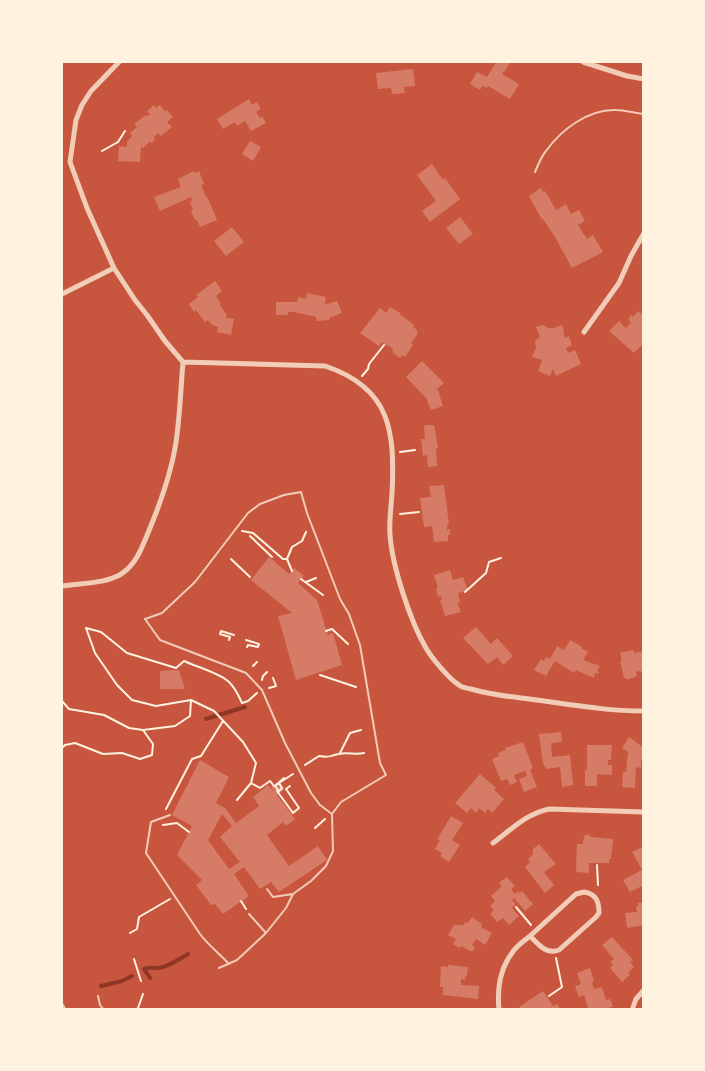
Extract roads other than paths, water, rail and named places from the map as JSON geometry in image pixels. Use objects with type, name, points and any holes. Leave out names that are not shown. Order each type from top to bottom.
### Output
[{"type":"street","points":[[62,586],[100,581],[119,575],[125,572],[138,556],[155,516],[171,466],[177,437],[183,362],[165,341],[114,268],[87,208],[70,162],[76,120],[82,105],[90,91],[119,62]]},
{"type":"street","points":[[583,62],[644,79]]},
{"type":"street","points":[[62,164],[70,162]]},
{"type":"street","points":[[584,332],[619,283],[644,233]]},
{"type":"street","points":[[62,294],[114,268]]},
{"type":"street","points":[[183,362],[324,366],[357,380],[367,388],[385,414],[389,430],[392,484],[390,534],[405,598],[426,649],[460,687],[507,697],[586,708],[644,711]]},
{"type":"street","points":[[493,843],[525,818],[549,809],[644,812]]},
{"type":"street","points":[[499,1010],[498,993],[504,966],[512,952],[576,894],[584,892],[595,897],[599,905],[599,913],[559,950],[547,951],[530,936]]},
{"type":"street","points":[[632,1010],[636,999],[644,990]]},
{"type":"lane","points":[[535,172],[545,152],[575,123],[597,112],[614,110],[644,114]]},
{"type":"lane","points":[[267,890],[273,897],[293,894],[311,881],[326,866],[333,851],[332,814],[341,802],[386,775],[380,763],[360,645],[349,614],[340,599],[301,492],[284,495],[260,504],[248,513],[195,582],[162,613],[146,619],[160,640],[246,673],[262,690],[285,743],[311,793],[320,805],[332,814]]},
{"type":"lane","points":[[170,816],[151,822],[146,853],[208,945],[229,964]]},
{"type":"lane","points":[[219,968],[237,960],[266,933],[286,908],[293,894]]},
{"type":"lane","points":[[249,914],[266,933]]},
{"type":"lane","points":[[98,996],[104,1010]]},
{"type":"waterway","points":[[206,719],[245,707]]},
{"type":"waterway","points":[[150,978],[144,969],[163,967],[188,954]]},
{"type":"waterway","points":[[101,986],[132,976]]}]
